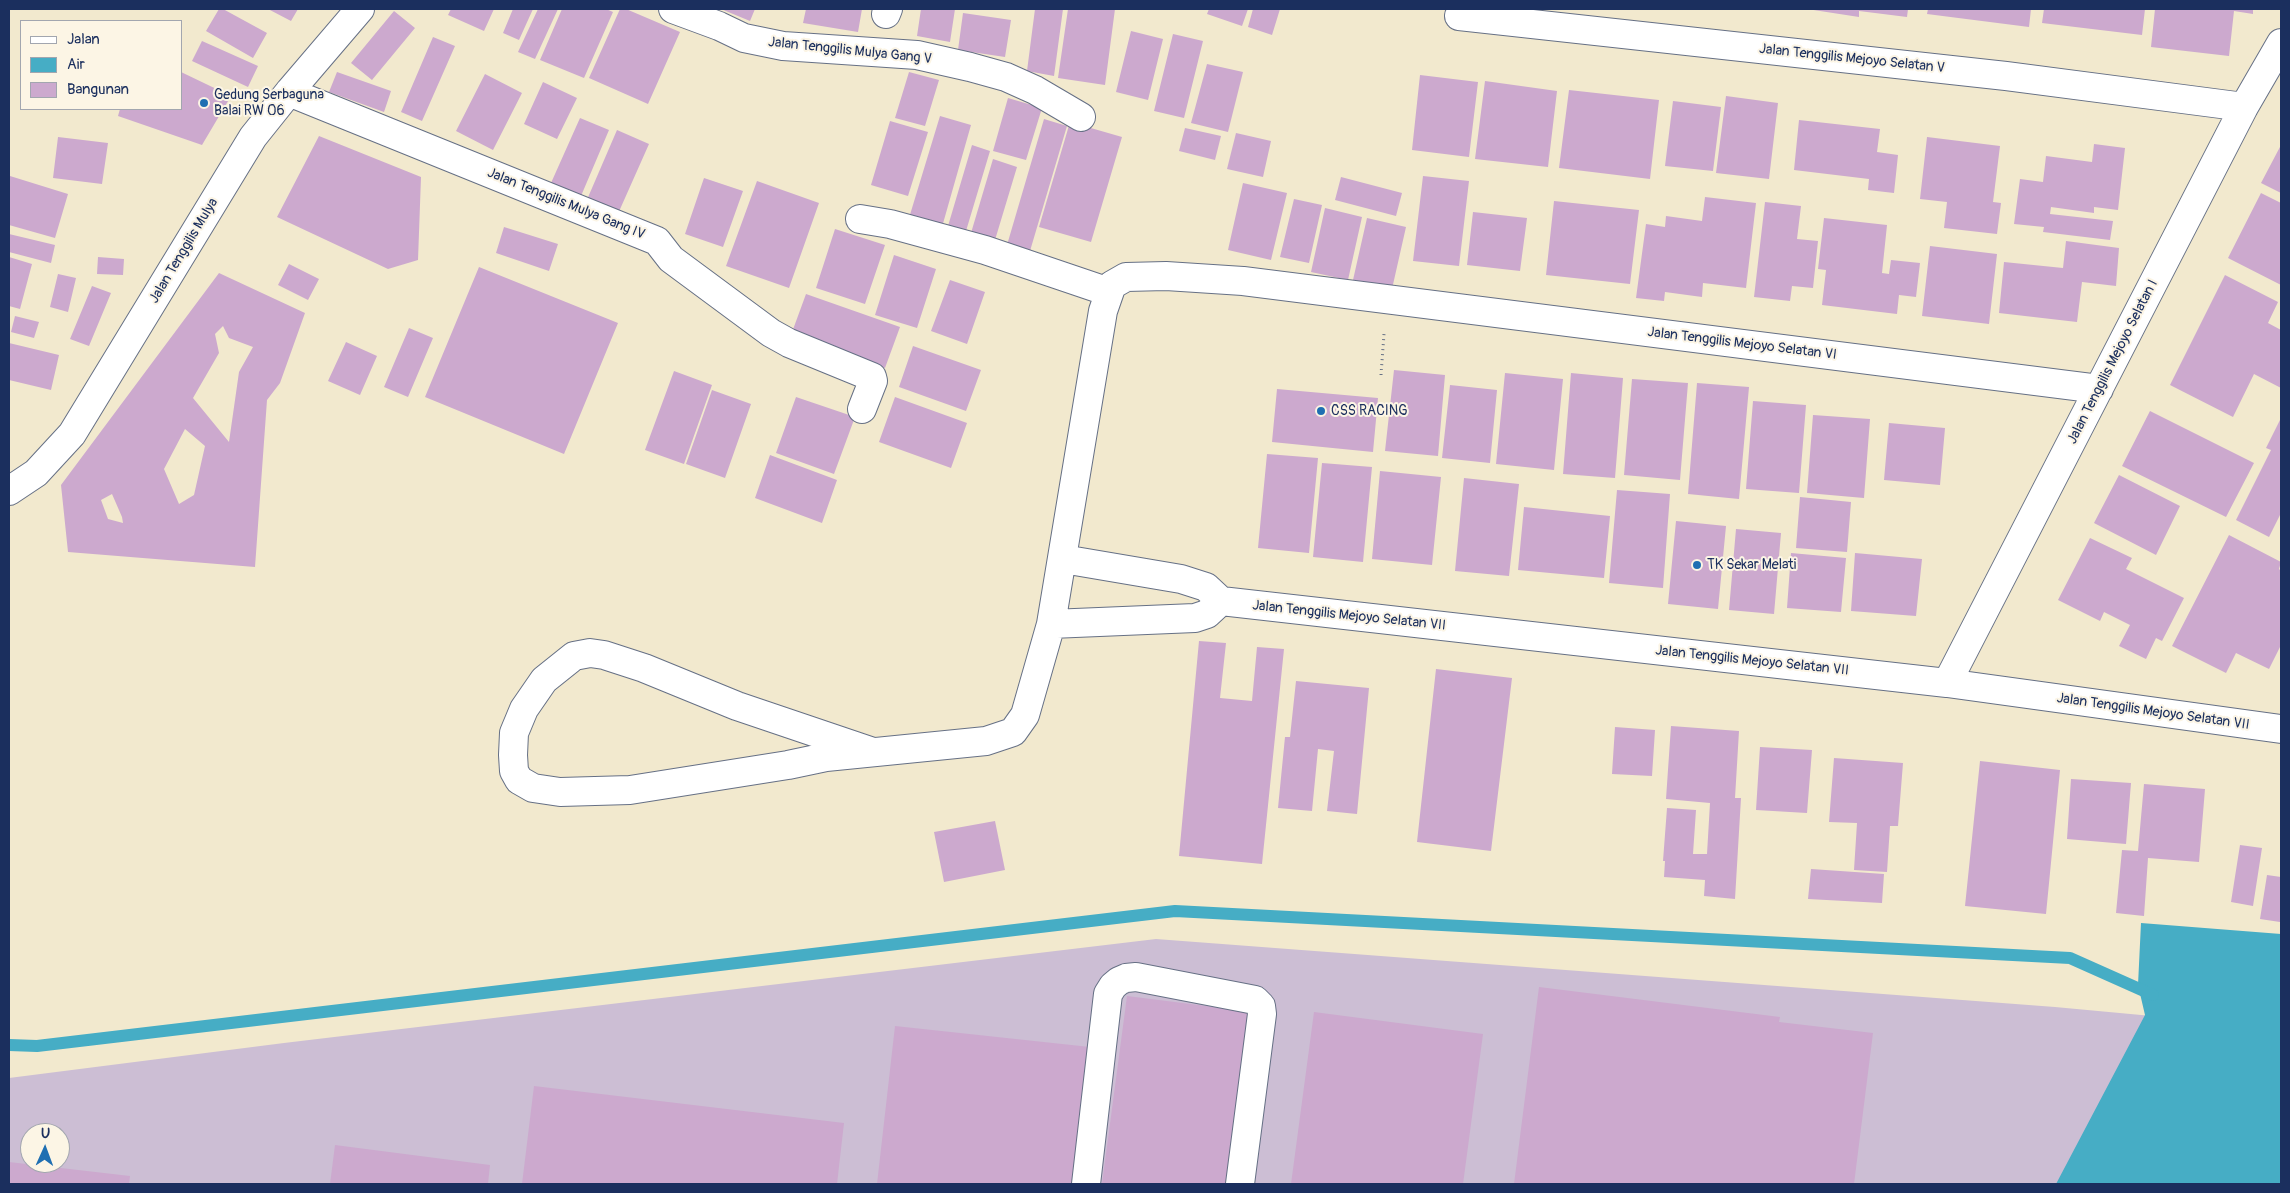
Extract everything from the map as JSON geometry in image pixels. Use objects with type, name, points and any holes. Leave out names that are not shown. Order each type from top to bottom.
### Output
[{"type":"street","name":"Jalan Tenggilis Mulya","points":[[9,491],[36,473],[72,434],[253,137],[288,92],[360,9]]},
{"type":"street","name":"Jalan Tenggilis Mulya Gang V","points":[[673,9],[719,26],[744,38],[783,46],[917,55],[1006,76],[1035,90],[1081,117]]},
{"type":"street","name":"Jalan Tenggilis Mejoyo Selatan V","points":[[1459,16],[2006,76],[2244,107]]},
{"type":"street","name":"Jalan Tenggilis Mejoyo Selatan I","points":[[1947,683],[2244,107],[2281,43]]},
{"type":"street","name":"Jalan Tenggilis Mulya Gang IV","points":[[288,92],[657,241],[671,259],[771,334],[872,377],[873,380],[862,408]]},
{"type":"street","points":[[860,219],[890,224],[985,250],[1108,292],[1070,498],[1063,559],[1051,624],[1025,715],[1014,732],[986,741],[826,757],[788,765],[630,790],[560,792],[533,788],[519,780],[514,771],[513,755],[514,733],[517,725],[524,709],[544,680],[574,656],[590,653],[604,655],[644,668],[746,709],[873,752]]},
{"type":"street","name":"Jalan Tenggilis Mejoyo Selatan VI","points":[[1108,292],[1112,285],[1120,279],[1134,275],[1243,281],[2099,389]]},
{"type":"street","points":[[1051,624],[1195,618],[1207,614],[1221,601],[1206,587],[1182,579],[1063,559]]},
{"type":"street","name":"Jalan Tenggilis Mejoyo Selatan VII","points":[[1221,601],[1947,683],[2281,730]]},
{"type":"street","points":[[1086,1184],[1108,994],[1119,981],[1136,977],[1255,1000],[1261,1006],[1262,1014],[1240,1184]]},
{"type":"shaded area","points":[[1156,939],[2055,1007],[2281,1028],[2281,1184],[9,1184],[9,1078],[284,1043]]},
{"type":"water","points":[[2141,923],[2281,934],[2281,1184],[2056,1184],[2145,1015],[2138,985]]},
{"type":"building","points":[[219,9],[223,9],[267,33],[253,58],[206,31]]},
{"type":"building","points":[[268,9],[298,9],[291,21]]},
{"type":"building","points":[[451,9],[494,9],[484,31],[448,15]]},
{"type":"building","points":[[513,9],[533,9],[519,40],[503,33]]},
{"type":"building","points":[[538,9],[558,9],[535,59],[518,52]]},
{"type":"building","points":[[562,9],[606,9],[613,12],[584,78],[540,60]]},
{"type":"building","points":[[620,9],[626,9],[680,32],[648,104],[589,78]]},
{"type":"building","points":[[721,9],[755,9],[750,21]]},
{"type":"building","points":[[806,9],[862,9],[858,32],[803,23]]},
{"type":"building","points":[[921,9],[955,9],[950,42],[917,36]]},
{"type":"building","points":[[1035,9],[1063,9],[1054,76],[1027,71]]},
{"type":"building","points":[[1068,9],[1115,9],[1105,85],[1058,78]]},
{"type":"building","points":[[1209,9],[1248,9],[1242,26],[1207,14]]},
{"type":"building","points":[[1253,9],[1280,9],[1272,35],[1248,27]]},
{"type":"building","points":[[1807,9],[1908,9],[1907,17],[1859,11],[1859,17]]},
{"type":"building","points":[[1928,9],[2031,9],[2029,27],[1927,14]]},
{"type":"building","points":[[2044,9],[2145,9],[2142,35],[2042,23]]},
{"type":"building","points":[[2155,9],[2253,9],[2253,14],[2234,11],[2229,56],[2151,47]]},
{"type":"building","points":[[394,11],[415,28],[372,80],[351,63]]},
{"type":"building","points":[[963,13],[1011,20],[1005,57],[958,50]]},
{"type":"building","points":[[1131,31],[1163,39],[1148,100],[1116,92]]},
{"type":"building","points":[[1173,34],[1203,41],[1184,118],[1154,111]]},
{"type":"building","points":[[433,37],[455,46],[422,121],[401,112]]},
{"type":"building","points":[[202,41],[258,66],[248,87],[192,61]]},
{"type":"building","points":[[1207,64],[1243,72],[1228,132],[1191,123]]},
{"type":"building","name":"Gedung Serbaguna Balai RW 06","points":[[182,72],[231,96],[202,145],[118,116],[120,110],[182,110]]},
{"type":"building","points":[[337,72],[391,91],[384,112],[329,92]]},
{"type":"building","points":[[909,72],[939,80],[925,126],[895,118]]},
{"type":"building","points":[[485,74],[522,93],[493,150],[456,131]]},
{"type":"building","points":[[1420,75],[1478,82],[1469,157],[1412,150]]},
{"type":"building","points":[[1485,81],[1557,91],[1548,167],[1475,159]]},
{"type":"building","points":[[543,82],[577,98],[557,139],[524,124]]},
{"type":"building","points":[[1569,90],[1659,100],[1650,179],[1559,168]]},
{"type":"building","points":[[1726,96],[1778,103],[1769,179],[1716,173]]},
{"type":"building","points":[[1008,98],[1042,108],[1026,160],[993,151]]},
{"type":"building","points":[[1673,101],[1721,107],[1713,171],[1665,166]]},
{"type":"building","points":[[940,116],[971,125],[942,227],[909,218]]},
{"type":"building","points":[[580,118],[609,130],[581,196],[551,183]]},
{"type":"building","points":[[1044,119],[1067,126],[1030,251],[1007,245]]},
{"type":"building","points":[[1799,120],[1880,129],[1877,152],[1898,155],[1894,193],[1868,190],[1869,179],[1794,170]]},
{"type":"building","points":[[890,121],[928,132],[908,196],[871,185]]},
{"type":"building","points":[[1070,122],[1122,137],[1091,242],[1039,227]]},
{"type":"building","points":[[1185,128],[1221,136],[1215,160],[1179,151]]},
{"type":"building","points":[[617,130],[649,144],[617,216],[586,202]]},
{"type":"building","points":[[1236,133],[1271,141],[1263,177],[1227,169]]},
{"type":"building","points":[[319,136],[421,177],[418,260],[388,269],[277,217]]},
{"type":"building","points":[[58,137],[108,143],[102,184],[53,178]]},
{"type":"building","points":[[1927,137],[2000,146],[1993,202],[2001,203],[1997,234],[1944,228],[1947,202],[1920,199]]},
{"type":"building","points":[[2094,144],[2125,148],[2118,210],[2094,207],[2094,213],[2051,207],[2050,214],[2113,221],[2110,240],[2043,232],[2044,227],[2014,224],[2020,179],[2043,182],[2046,156],[2092,162]]},
{"type":"building","points":[[972,145],[990,151],[966,231],[948,226]]},
{"type":"building","points":[[2281,145],[2281,193],[2261,183]]},
{"type":"building","points":[[993,159],[1017,167],[995,240],[971,233]]},
{"type":"building","points":[[10,176],[68,194],[55,238],[9,225]]},
{"type":"building","points":[[1423,176],[1469,181],[1459,266],[1413,261]]},
{"type":"building","points":[[1341,177],[1402,193],[1396,216],[1335,200]]},
{"type":"building","points":[[704,178],[743,191],[723,247],[685,234]]},
{"type":"building","points":[[757,181],[819,203],[789,288],[726,266]]},
{"type":"building","points":[[1243,183],[1287,193],[1271,260],[1228,250]]},
{"type":"building","points":[[2261,193],[2281,203],[2281,285],[2228,258]]},
{"type":"building","points":[[1705,197],[1756,203],[1746,288],[1703,283],[1702,297],[1665,292],[1664,301],[1636,298],[1646,224],[1665,227],[1666,216],[1702,221]]},
{"type":"building","points":[[1294,199],[1322,205],[1309,263],[1280,257]]},
{"type":"building","points":[[1554,201],[1639,210],[1630,284],[1546,275]]},
{"type":"building","points":[[1765,202],[1801,206],[1797,239],[1818,241],[1813,288],[1792,286],[1790,301],[1754,297]]},
{"type":"building","points":[[1325,208],[1362,217],[1348,280],[1311,272]]},
{"type":"building","points":[[1473,212],[1527,218],[1520,271],[1467,265]]},
{"type":"building","points":[[1367,218],[1406,227],[1392,289],[1353,280]]},
{"type":"building","points":[[1824,218],[1887,225],[1882,273],[1889,274],[1891,260],[1920,263],[1916,297],[1899,295],[1897,314],[1822,305],[1826,270],[1818,269]]},
{"type":"building","points":[[504,227],[558,244],[549,271],[496,253]]},
{"type":"building","points":[[835,229],[885,245],[865,304],[816,288]]},
{"type":"building","points":[[9,234],[55,245],[51,263],[9,252]]},
{"type":"building","points":[[2066,241],[2119,248],[2116,286],[2082,282],[2077,322],[1999,313],[2004,262],[2063,268]]},
{"type":"building","points":[[1930,246],[1997,254],[1989,324],[1922,316]]},
{"type":"building","points":[[894,255],[936,269],[917,328],[875,315]]},
{"type":"building","points":[[9,257],[32,264],[20,309],[9,306]]},
{"type":"building","points":[[98,257],[124,259],[123,275],[97,274]]},
{"type":"building","points":[[289,264],[319,279],[308,300],[278,285]]},
{"type":"building","points":[[479,267],[618,323],[564,454],[425,397]]},
{"type":"building","points":[[219,273],[305,313],[280,383],[267,400],[255,567],[68,552],[61,485]],"holes":[[[223,326],[229,338],[253,347],[239,372],[229,442],[193,398],[219,353],[215,334]],[[185,429],[205,446],[194,495],[179,504],[164,469]],[[112,494],[123,523],[108,519],[101,500]]]},
{"type":"building","points":[[58,274],[76,278],[68,312],[50,307]]},
{"type":"building","points":[[2225,275],[2278,302],[2268,323],[2281,330],[2281,388],[2254,374],[2233,417],[2170,385]]},
{"type":"building","points":[[950,280],[985,292],[967,344],[931,331]]},
{"type":"building","points":[[92,286],[111,293],[89,346],[70,339]]},
{"type":"building","points":[[806,294],[900,327],[885,368],[791,335]]},
{"type":"building","points":[[15,316],[39,322],[34,338],[11,332]]},
{"type":"building","points":[[409,328],[433,338],[408,397],[384,387]]},
{"type":"building","points":[[346,342],[377,356],[360,395],[328,381]]},
{"type":"building","points":[[9,343],[59,355],[51,390],[9,380]]},
{"type":"building","points":[[913,346],[981,370],[966,411],[899,387]]},
{"type":"building","points":[[1394,370],[1445,375],[1438,456],[1385,451]]},
{"type":"building","points":[[674,371],[712,385],[684,464],[645,450]]},
{"type":"building","points":[[1505,373],[1563,379],[1554,470],[1496,464]]},
{"type":"building","points":[[1571,373],[1623,378],[1615,478],[1563,474]]},
{"type":"building","points":[[1632,379],[1688,383],[1680,480],[1624,475]]},
{"type":"building","points":[[1697,383],[1749,387],[1739,499],[1688,494]]},
{"type":"building","points":[[1450,385],[1497,390],[1490,463],[1442,458]]},
{"type":"building","points":[[1277,389],[1378,398],[1373,452],[1272,442]]},
{"type":"building","points":[[712,390],[751,404],[725,478],[686,464]]},
{"type":"building","points":[[796,397],[855,417],[834,474],[776,453]]},
{"type":"building","points":[[895,397],[967,423],[951,468],[879,442]]},
{"type":"building","points":[[1753,401],[1806,405],[1799,493],[1746,489]]},
{"type":"building","points":[[2150,411],[2254,463],[2226,517],[2122,466]]},
{"type":"building","points":[[1813,415],[1870,419],[1864,498],[1807,493]]},
{"type":"building","points":[[2281,418],[2281,513],[2269,537],[2236,520],[2271,450],[2266,448]]},
{"type":"building","points":[[1889,423],[1945,428],[1940,485],[1884,480]]},
{"type":"building","points":[[1267,454],[1318,458],[1309,553],[1258,548]]},
{"type":"building","points":[[770,455],[837,480],[822,523],[755,498]]},
{"type":"building","points":[[1322,463],[1372,467],[1363,562],[1313,557]]},
{"type":"building","points":[[1380,471],[1441,477],[1432,565],[1372,559]]},
{"type":"building","points":[[2119,475],[2180,506],[2156,555],[2094,523]]},
{"type":"building","points":[[1464,478],[1519,484],[1509,576],[1455,571]]},
{"type":"building","points":[[1617,490],[1670,494],[1663,588],[1609,583]]},
{"type":"building","points":[[1800,497],[1851,502],[1847,552],[1796,548]]},
{"type":"building","points":[[1524,507],[1610,516],[1604,578],[1518,570]]},
{"type":"building","name":"TK Sekar Melati","points":[[1676,521],[1726,526],[1718,609],[1668,604]]},
{"type":"building","points":[[1736,529],[1781,533],[1774,614],[1729,610]]},
{"type":"building","points":[[2229,535],[2281,562],[2279,569],[2281,571],[2281,645],[2269,669],[2236,653],[2226,673],[2172,646]]},
{"type":"building","points":[[2090,538],[2132,558],[2126,569],[2184,598],[2162,641],[2156,638],[2146,659],[2119,646],[2130,625],[2104,612],[2100,621],[2058,600]]},
{"type":"building","points":[[1791,553],[1846,558],[1841,612],[1787,608]]},
{"type":"building","points":[[1855,553],[1922,559],[1916,616],[1851,611]]},
{"type":"building","points":[[1199,641],[1226,643],[1220,698],[1252,701],[1257,647],[1284,649],[1262,864],[1179,856]]},
{"type":"building","points":[[1436,669],[1512,678],[1491,851],[1417,842]]},
{"type":"building","points":[[1296,681],[1369,688],[1357,814],[1327,811],[1334,751],[1318,749],[1312,811],[1278,808],[1285,737],[1290,737]]},
{"type":"building","points":[[1671,726],[1739,731],[1735,798],[1741,798],[1735,899],[1704,896],[1705,880],[1664,877],[1665,861],[1663,861],[1667,808],[1696,810],[1693,854],[1707,854],[1710,803],[1666,799]]},
{"type":"building","points":[[1615,727],[1655,730],[1652,776],[1612,774]]},
{"type":"building","points":[[1760,747],[1812,750],[1807,813],[1756,810]]},
{"type":"building","points":[[1834,758],[1903,763],[1898,826],[1890,826],[1887,872],[1854,870],[1857,823],[1829,822]]},
{"type":"building","points":[[1980,761],[2060,770],[2046,914],[1965,906]]},
{"type":"building","points":[[2071,779],[2131,783],[2126,844],[2067,839]]},
{"type":"building","points":[[2144,784],[2205,789],[2199,862],[2148,858],[2144,916],[2116,913],[2122,850],[2138,851]]},
{"type":"building","points":[[995,821],[1005,870],[944,882],[934,832]]},
{"type":"building","points":[[2240,845],[2262,848],[2253,906],[2231,902]]},
{"type":"building","points":[[1811,869],[1884,874],[1882,903],[1808,899]]},
{"type":"building","points":[[2267,875],[2281,877],[2280,922],[2260,919]]},
{"type":"building","points":[[1539,987],[1780,1017],[1779,1022],[1873,1033],[1854,1184],[1514,1184]]},
{"type":"building","points":[[1127,996],[1254,1012],[1231,1184],[1102,1184]]},
{"type":"building","points":[[1314,1012],[1483,1034],[1463,1184],[1291,1184]]},
{"type":"building","points":[[895,1026],[1090,1047],[1075,1184],[877,1184]]},
{"type":"building","points":[[534,1086],[844,1123],[837,1184],[522,1184]]},
{"type":"building","points":[[335,1145],[490,1165],[488,1184],[330,1184]]},
{"type":"building","points":[[9,1162],[20,1163],[20,1173],[70,1173],[70,1169],[130,1176],[129,1184],[9,1184]]},
{"type":"waterway","points":[[9,1045],[37,1046],[1175,911],[2070,958],[2153,995]]},
{"type":"place","name":"Gedung Serbaguna Balai RW 06","points":[[204,103]]},
{"type":"place","name":"CSS RACING","points":[[1321,411]]},
{"type":"place","name":"TK Sekar Melati","points":[[1697,565]]}]
